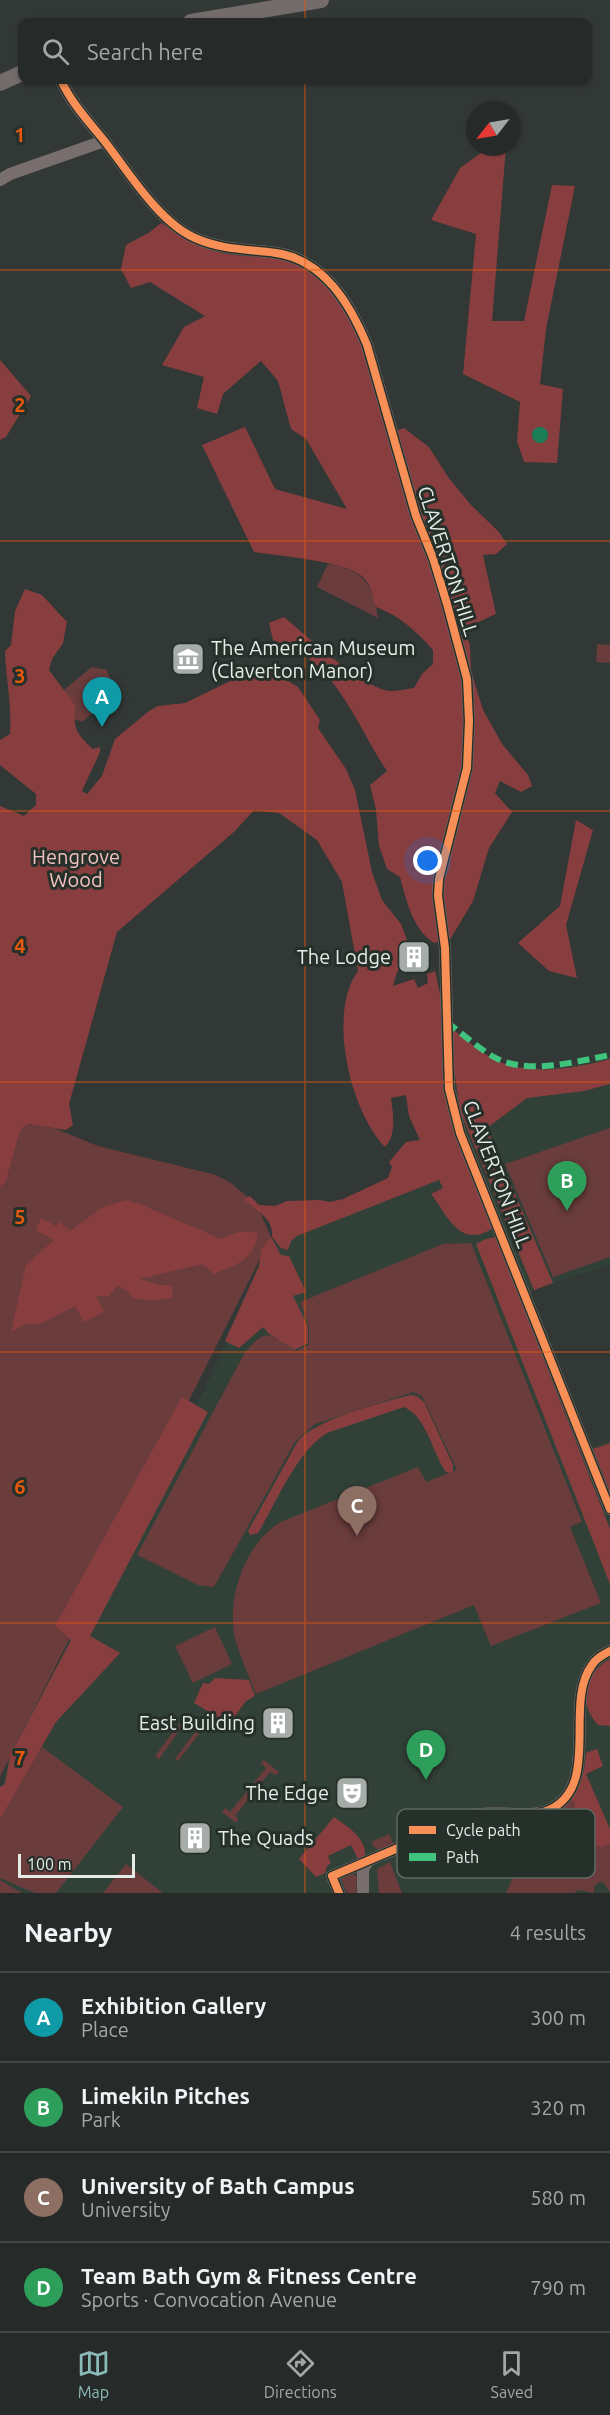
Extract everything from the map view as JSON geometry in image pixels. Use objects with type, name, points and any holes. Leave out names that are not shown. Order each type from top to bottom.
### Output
[{"type":"highway","points":[[215,18],[321,0]]},
{"type":"highway","points":[[0,83],[18,75]]},
{"type":"street","name":"CLAVERTON HILL","points":[[63,84],[72,100],[162,212],[192,237],[219,247],[278,253],[297,258],[326,278],[348,305],[367,345],[416,516],[433,558],[447,604],[467,679],[469,721],[467,768],[439,879],[438,896],[445,948],[449,1089],[453,1111],[610,1509]]},
{"type":"street","points":[[0,180],[10,174],[104,141]]},
{"type":"street","points":[[548,1809],[557,1805],[566,1796],[576,1779],[583,1682],[591,1665],[610,1651]]},
{"type":"street","points":[[339,1893],[332,1876],[397,1849]]},
{"type":"street","points":[[363,1893],[363,1869],[368,1861]]},
{"type":"shaded area","points":[[540,427],[548,435],[540,443],[532,435]]},
{"type":"shaded area","points":[[328,564],[350,570],[365,580],[373,596],[378,618],[317,587]]},
{"type":"shaded area","points":[[597,644],[610,645],[610,663],[596,662]]},
{"type":"shaded area","points":[[92,667],[107,670],[115,694],[82,722],[74,719],[61,705],[65,689]]},
{"type":"shaded area","points":[[452,1034],[489,1061],[533,1070],[580,1064],[610,1056],[610,1265],[530,1291],[591,1446],[610,1440],[610,1893],[0,1893],[0,1785],[3,1783],[9,1755],[70,1640],[54,1626],[182,1396],[197,1405],[281,1229],[471,1149],[457,1112]]},
{"type":"shaded area","points":[[28,1124],[54,1128],[98,1146],[216,1175],[231,1183],[257,1205],[271,1237],[0,1777],[0,1187],[6,1182],[20,1131]]},
{"type":"shaded area","points":[[610,1128],[610,1257],[553,1277],[505,1164]]},
{"type":"shaded area","points":[[471,1243],[582,1522],[570,1527],[601,1603],[491,1646],[474,1605],[256,1694],[237,1645],[233,1622],[236,1589],[249,1556],[258,1542],[283,1521],[418,1467],[426,1482],[457,1470],[422,1396],[413,1392],[315,1424],[295,1442],[214,1587],[198,1585],[137,1555],[244,1354],[258,1339],[263,1336],[273,1337],[296,1351],[309,1345],[309,1326],[300,1302],[443,1244]]},
{"type":"shaded area","points":[[215,1627],[232,1664],[193,1683],[175,1646]]},
{"type":"shaded area","points":[[183,1713],[191,1719],[189,1722],[186,1721],[159,1759],[155,1756],[183,1719],[180,1716]]},
{"type":"shaded area","points":[[202,1723],[210,1729],[207,1733],[202,1730],[178,1761],[175,1759]]},
{"type":"shaded area","points":[[42,1747],[123,1807],[56,1893],[35,1893],[0,1878],[0,1819]]},
{"type":"shaded area","points":[[264,1760],[279,1772],[276,1775],[270,1772],[235,1816],[238,1819],[236,1823],[222,1812],[225,1808],[230,1812],[266,1768],[261,1763]]},
{"type":"shaded area","points":[[571,1798],[575,1804],[574,1809],[551,1809]]},
{"type":"shaded area","points":[[389,1834],[394,1845],[379,1850],[373,1846],[371,1842]]},
{"type":"shaded area","points":[[595,1842],[610,1844],[610,1892],[602,1881],[594,1886],[594,1893],[578,1890],[574,1893],[506,1893],[513,1878],[595,1878]]},
{"type":"shaded area","points":[[390,1862],[402,1893],[379,1893],[377,1869]]},
{"type":"shaded area","points":[[126,1864],[163,1893],[103,1893]]},
{"type":"shaded area","points":[[353,1874],[357,1877],[356,1893],[347,1893],[341,1879]]},
{"type":"shaded area","points":[[0,1880],[22,1893],[0,1893]]},
{"type":"green space","points":[[477,156],[505,156],[492,321],[524,321],[552,185],[575,186],[546,329],[540,384],[563,389],[557,463],[524,462],[517,441],[520,402],[463,374],[476,234],[431,220],[460,168]]},
{"type":"green space","points":[[161,223],[198,245],[214,251],[231,255],[286,260],[315,274],[332,291],[358,336],[388,433],[404,428],[429,447],[448,477],[471,505],[499,532],[507,544],[496,554],[483,555],[496,614],[472,625],[467,638],[470,645],[471,671],[483,710],[502,744],[528,775],[532,786],[521,792],[500,781],[495,793],[512,812],[489,848],[473,901],[451,938],[434,943],[420,930],[411,914],[400,877],[387,869],[379,846],[376,810],[370,785],[387,771],[350,708],[328,677],[302,654],[273,640],[269,623],[284,617],[350,671],[378,688],[390,691],[414,688],[422,674],[433,664],[433,650],[407,625],[376,607],[368,583],[354,571],[328,563],[254,552],[202,445],[245,427],[275,489],[347,509],[306,439],[291,429],[278,381],[261,361],[223,394],[217,414],[197,408],[204,377],[162,365],[184,327],[205,316],[150,282],[131,288],[121,269],[126,245]]},
{"type":"green space","points":[[0,360],[31,396],[6,437],[0,440]]},
{"type":"green space","name":"Hengrove Wood","points":[[25,589],[42,595],[67,622],[63,643],[52,659],[49,670],[75,705],[75,725],[79,735],[93,749],[100,747],[100,752],[82,791],[87,794],[102,776],[115,739],[158,706],[185,703],[249,672],[270,670],[298,687],[320,720],[318,728],[346,769],[355,790],[372,872],[382,900],[401,924],[407,940],[401,957],[401,967],[393,986],[414,979],[418,988],[428,983],[427,974],[435,971],[441,998],[449,1113],[493,1228],[482,1234],[472,1235],[456,1228],[431,1194],[443,1188],[439,1180],[297,1236],[291,1241],[288,1250],[281,1248],[272,1237],[272,1230],[267,1220],[244,1199],[250,1196],[259,1205],[275,1206],[287,1201],[330,1202],[343,1199],[388,1178],[392,1167],[389,1162],[406,1142],[420,1140],[409,1116],[406,1095],[391,1098],[393,1130],[385,1147],[373,1131],[353,1087],[344,1036],[344,1011],[349,989],[358,971],[342,882],[317,840],[279,813],[254,810],[235,831],[117,932],[69,1104],[73,1125],[66,1130],[28,1124],[20,1131],[6,1182],[0,1187],[0,806],[24,816],[36,805],[36,794],[0,765],[0,740],[10,734],[5,651],[11,645],[15,611]]},
{"type":"green space","points":[[576,820],[593,830],[566,925],[577,978],[549,971],[518,943],[560,906]]},
{"type":"green space","points":[[448,1026],[490,1057],[518,1067],[565,1068],[610,1059],[610,1084],[584,1091],[527,1098],[487,1128],[553,1283],[534,1290],[460,1111]]},
{"type":"green space","points":[[126,1200],[221,1239],[239,1232],[258,1233],[256,1243],[243,1260],[214,1274],[202,1264],[140,1279],[160,1285],[172,1285],[173,1298],[134,1299],[126,1290],[117,1286],[109,1296],[96,1296],[104,1310],[84,1322],[75,1306],[42,1323],[23,1325],[11,1332],[26,1265],[54,1240],[36,1230],[41,1218],[56,1226],[60,1222],[70,1231],[103,1207]]},
{"type":"green space","points":[[271,1237],[281,1255],[289,1256],[306,1292],[293,1296],[308,1326],[308,1343],[295,1350],[269,1334],[263,1327],[239,1348],[225,1341],[259,1266],[261,1249]]},
{"type":"green space","points":[[496,1237],[610,1529],[610,1584],[476,1244]]},
{"type":"green space","points":[[410,1395],[417,1396],[424,1402],[453,1465],[453,1472],[446,1472],[424,1427],[412,1412],[404,1407],[327,1433],[316,1441],[288,1478],[258,1533],[250,1535],[248,1531],[298,1441],[307,1433],[320,1425],[366,1407]]},
{"type":"green space","points":[[182,1397],[208,1412],[90,1636],[120,1653],[56,1722],[0,1819],[0,1787],[5,1784],[10,1756],[71,1640],[55,1626]]},
{"type":"green space","points":[[610,1443],[610,1492],[593,1449]]},
{"type":"green space","points":[[610,1659],[610,1726],[598,1725],[587,1707],[586,1689],[594,1672]]},
{"type":"green space","points":[[215,1678],[249,1680],[255,1696],[246,1701],[229,1724],[194,1703],[203,1683],[209,1684]]},
{"type":"green space","points":[[597,1749],[603,1766],[586,1774],[610,1829],[610,1844],[600,1847],[595,1844],[595,1809],[574,1809],[575,1804],[571,1798],[575,1794],[584,1771],[586,1753]]},
{"type":"green space","points":[[334,1817],[350,1828],[359,1838],[365,1855],[358,1859],[351,1845],[328,1856],[331,1863],[327,1866],[325,1873],[316,1877],[299,1859]]},
{"type":"marked path","points":[[447,1022],[474,1044],[505,1062],[550,1066],[610,1055]]},
{"type":"cycle path","points":[[63,84],[81,113],[146,196],[170,221],[182,231],[205,242],[225,247],[276,253],[293,257],[308,265],[333,286],[352,314],[367,345],[416,516],[433,558],[447,604],[467,679],[469,721],[467,768],[439,879],[438,896],[445,948],[449,1089],[460,1133],[610,1509]]},
{"type":"cycle path","points":[[550,1809],[565,1798],[574,1783],[578,1764],[580,1701],[584,1681],[594,1663],[610,1651]]},
{"type":"cycle path","points":[[339,1893],[332,1876],[397,1848]]},
{"type":"place","name":"The American Museum (Claverton Manor)","points":[[188,659]]},
{"type":"place","name":"Exhibition Gallery","points":[[102,727]]},
{"type":"place","name":"The Lodge","points":[[414,957]]},
{"type":"place","name":"Limekiln Pitches","points":[[567,1211]]},
{"type":"place","name":"University of Bath Campus","points":[[357,1536]]},
{"type":"place","name":"East Building","points":[[278,1723]]},
{"type":"place","name":"Team Bath Gym & Fitness Centre","points":[[426,1780]]},
{"type":"place","name":"The Edge","points":[[352,1793]]},
{"type":"place","name":"The Quads","points":[[195,1838]]}]
